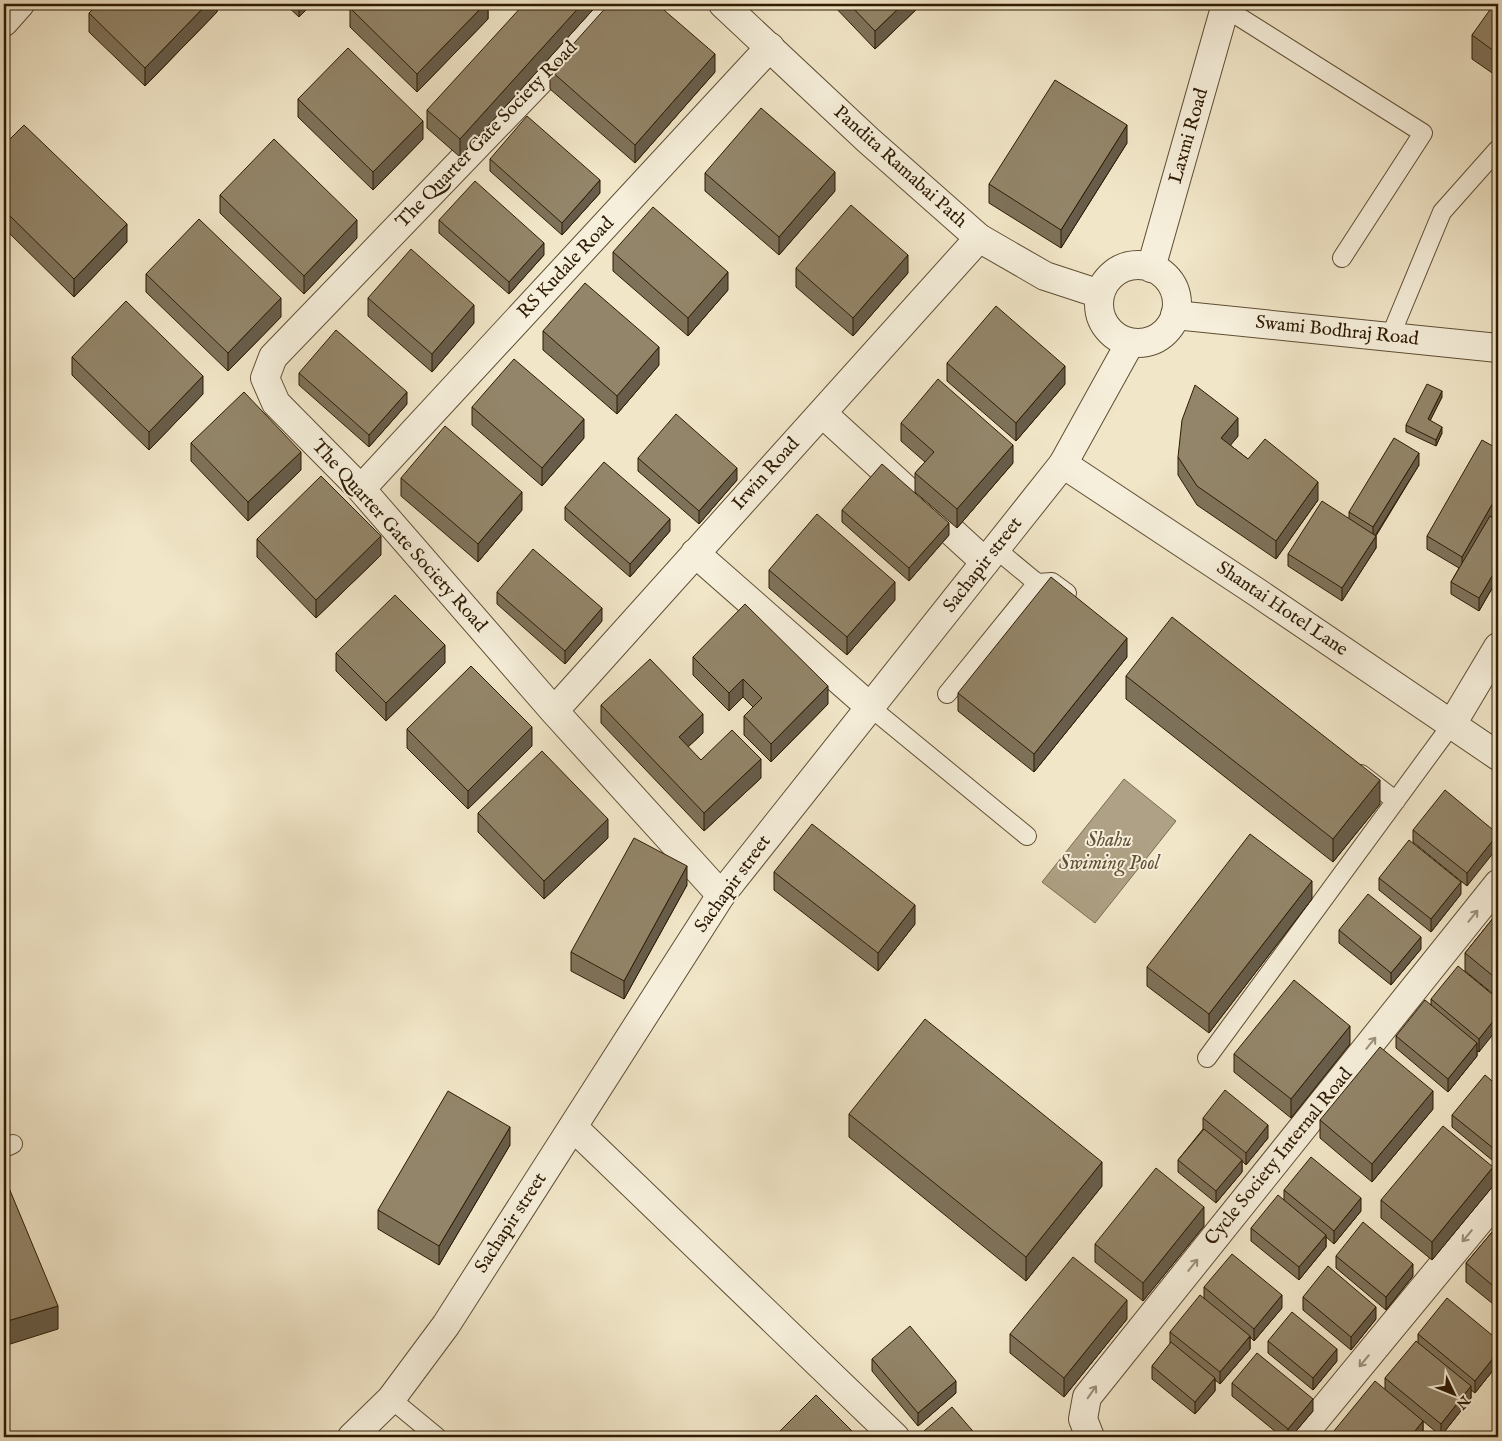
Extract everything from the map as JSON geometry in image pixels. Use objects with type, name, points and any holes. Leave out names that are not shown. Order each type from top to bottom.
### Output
[{"type":"street","points":[[4,22],[20,4]]},
{"type":"street","name":"The Quarter Gate Society Road","points":[[613,4],[273,357],[264,378],[276,403],[362,489],[554,711],[721,895]]},
{"type":"street","name":"Pandita Ramabai Path","points":[[723,4],[868,140],[979,238],[1045,276],[1100,294]]},
{"type":"street","name":"Laxmi Road","points":[[1151,268],[1226,6]]},
{"type":"street","name":"RS Kudale Road","points":[[362,489],[770,47]]},
{"type":"street","name":"Irwin Road","points":[[554,711],[979,238]]},
{"type":"street","points":[[1139,265],[1151,268],[1167,278],[1174,290],[1177,302],[1175,315],[1170,327],[1160,336],[1143,343],[1130,343],[1118,338],[1104,325],[1098,306],[1100,294],[1106,282],[1120,270],[1139,265]]},
{"type":"street","name":"Swami Bodhraj Road","points":[[1175,315],[1498,348]]},
{"type":"street","name":"Sachapir street","points":[[352,1437],[391,1399],[446,1324],[721,895],[1063,464],[1130,343]]},
{"type":"street","points":[[822,413],[991,555]]},
{"type":"street","name":"Shantai Hotel Lane","points":[[1063,464],[1498,756]]},
{"type":"street","points":[[695,553],[870,707]]},
{"type":"street","points":[[1452,724],[1498,647]]},
{"type":"street","name":"Cycle Society Internal Road","points":[[1090,1437],[1083,1419],[1087,1397],[1498,884]]},
{"type":"street","points":[[573,1127],[895,1437]]},
{"type":"street","points":[[1301,1437],[1498,1198]]},
{"type":"lane","points":[[1226,6],[1423,133],[1342,258]]},
{"type":"lane","points":[[1390,337],[1442,212],[1498,149]]},
{"type":"lane","points":[[991,555],[1037,583],[1052,582],[1081,604]]},
{"type":"lane","points":[[947,694],[1037,583]]},
{"type":"lane","points":[[870,707],[1027,836]]},
{"type":"lane","points":[[1207,1058],[1452,724]]},
{"type":"lane","points":[[1351,766],[1396,801]]},
{"type":"lane","points":[[391,1399],[437,1437]]},
{"type":"water","name":"Shahu Swiming Pool","points":[[1124,779],[1176,821],[1095,923],[1042,882]]},
{"type":"building","points":[[98,4],[207,4],[145,68],[89,13]]},
{"type":"building","points":[[355,4],[485,4],[417,74],[350,8]]},
{"type":"building","points":[[524,4],[582,4],[460,139],[427,110]]},
{"type":"building","points":[[609,4],[657,4],[715,54],[635,145],[550,70]]},
{"type":"building","points":[[849,4],[903,4],[875,31]]},
{"type":"building","points":[[1494,4],[1498,4],[1498,54],[1472,35]]},
{"type":"building","points":[[348,48],[423,121],[373,172],[298,99]]},
{"type":"building","points":[[1055,80],[1127,125],[1061,230],[989,184]]},
{"type":"building","points":[[761,108],[835,172],[779,237],[705,173]]},
{"type":"building","points":[[527,116],[600,180],[562,223],[490,159]]},
{"type":"building","points":[[24,125],[127,224],[74,279],[4,210],[4,145]]},
{"type":"building","points":[[274,139],[357,220],[304,276],[220,195]]},
{"type":"building","points":[[475,181],[544,243],[509,282],[439,220]]},
{"type":"building","points":[[851,205],[908,255],[853,318],[796,268]]},
{"type":"building","points":[[653,207],[728,272],[688,318],[613,252]]},
{"type":"building","points":[[199,219],[281,298],[228,353],[146,274]]},
{"type":"building","points":[[411,249],[474,305],[432,354],[368,298]]},
{"type":"building","points":[[585,283],[659,347],[617,396],[543,331]]},
{"type":"building","points":[[126,301],[203,376],[149,432],[72,357]]},
{"type":"building","points":[[996,306],[1065,366],[1016,423],[947,363]]},
{"type":"building","points":[[336,330],[407,392],[369,435],[299,373]]},
{"type":"building","points":[[514,359],[584,419],[542,468],[472,407]]},
{"type":"building","points":[[938,379],[1013,445],[957,509],[915,473],[934,452],[901,423]]},
{"type":"building","points":[[1427,384],[1442,391],[1428,419],[1442,427],[1436,440],[1406,425]]},
{"type":"building","points":[[1195,385],[1238,418],[1221,438],[1248,459],[1265,439],[1318,482],[1276,541],[1197,486],[1178,457],[1182,420]]},
{"type":"building","points":[[244,392],[301,452],[248,502],[191,443]]},
{"type":"building","points":[[676,414],[737,468],[699,511],[638,458]]},
{"type":"building","points":[[445,426],[522,492],[478,544],[401,478]]},
{"type":"building","points":[[1394,438],[1419,453],[1373,527],[1349,512]]},
{"type":"building","points":[[1482,440],[1498,449],[1498,494],[1462,557],[1427,536]]},
{"type":"building","points":[[604,462],[670,519],[630,564],[565,507]]},
{"type":"building","points":[[882,464],[949,523],[909,568],[842,510]]},
{"type":"building","points":[[321,476],[381,536],[316,600],[257,539]]},
{"type":"building","points":[[1322,501],[1376,536],[1342,588],[1288,554]]},
{"type":"building","points":[[817,514],[895,582],[847,637],[769,570]]},
{"type":"building","points":[[1490,516],[1498,522],[1498,566],[1479,598],[1451,582]]},
{"type":"building","points":[[533,549],[602,608],[565,651],[497,592]]},
{"type":"building","points":[[1051,577],[1127,638],[1034,754],[958,693]]},
{"type":"building","points":[[395,595],[445,645],[386,703],[336,653]]},
{"type":"building","points":[[745,604],[828,686],[771,744],[744,716],[762,698],[743,679],[729,693],[693,657]]},
{"type":"building","points":[[1172,617],[1380,780],[1333,839],[1126,676]]},
{"type":"building","points":[[650,659],[703,714],[679,737],[701,760],[732,730],[761,759],[704,813],[601,705]]},
{"type":"building","points":[[471,666],[532,727],[468,791],[407,729]]},
{"type":"building","points":[[542,751],[608,819],[544,881],[478,813]]},
{"type":"building","points":[[1445,790],[1498,834],[1467,873],[1413,830]]},
{"type":"building","points":[[812,824],[915,905],[878,953],[774,872]]},
{"type":"building","points":[[1250,834],[1312,881],[1209,1014],[1147,967]]},
{"type":"building","points":[[634,838],[687,866],[624,981],[571,952]]},
{"type":"building","points":[[1409,840],[1461,882],[1431,919],[1379,878]]},
{"type":"building","points":[[1368,894],[1421,937],[1391,973],[1339,930]]},
{"type":"building","points":[[1498,912],[1498,980],[1465,953]]},
{"type":"building","points":[[1458,966],[1498,999],[1498,1015],[1479,1039],[1431,999]]},
{"type":"building","points":[[1294,980],[1350,1026],[1291,1099],[1234,1054]]},
{"type":"building","points":[[1425,1000],[1477,1043],[1448,1079],[1396,1036]]},
{"type":"building","points":[[925,1019],[1102,1162],[1026,1257],[849,1114]]},
{"type":"building","points":[[1380,1047],[1433,1091],[1372,1164],[1320,1120]]},
{"type":"building","points":[[1498,1059],[1498,1070],[1493,1066]]},
{"type":"building","points":[[1485,1075],[1498,1086],[1498,1152],[1452,1115]]},
{"type":"building","points":[[1225,1090],[1268,1125],[1246,1153],[1203,1118]]},
{"type":"building","points":[[448,1091],[510,1127],[439,1246],[378,1210]]},
{"type":"building","points":[[1443,1126],[1493,1167],[1432,1242],[1381,1200]]},
{"type":"building","points":[[1204,1129],[1242,1160],[1216,1191],[1178,1160]]},
{"type":"building","points":[[1311,1157],[1361,1198],[1334,1231],[1284,1190]]},
{"type":"building","points":[[1156,1168],[1204,1207],[1143,1283],[1095,1244]]},
{"type":"building","points":[[4,1176],[58,1306],[4,1322]]},
{"type":"building","points":[[1278,1195],[1326,1235],[1299,1267],[1251,1228]]},
{"type":"building","points":[[1363,1222],[1413,1264],[1386,1297],[1336,1256]]},
{"type":"building","points":[[1498,1225],[1498,1290],[1466,1263]]},
{"type":"building","points":[[1232,1254],[1282,1295],[1254,1329],[1204,1287]]},
{"type":"building","points":[[1073,1257],[1127,1300],[1064,1378],[1010,1334]]},
{"type":"building","points":[[1328,1266],[1376,1307],[1351,1337],[1303,1297]]},
{"type":"building","points":[[1200,1295],[1250,1336],[1220,1372],[1170,1332]]},
{"type":"building","points":[[1447,1298],[1498,1340],[1498,1352],[1475,1381],[1418,1334]]},
{"type":"building","points":[[1292,1312],[1337,1349],[1313,1378],[1268,1341]]},
{"type":"building","points":[[910,1326],[956,1381],[918,1413],[872,1359]]},
{"type":"building","points":[[1416,1341],[1471,1386],[1441,1424],[1385,1378]]},
{"type":"building","points":[[1171,1342],[1215,1378],[1195,1402],[1152,1366]]},
{"type":"building","points":[[1257,1353],[1313,1399],[1288,1429],[1232,1383]]},
{"type":"building","points":[[1375,1381],[1423,1421],[1410,1437],[1329,1437]]},
{"type":"building","points":[[816,1395],[858,1437],[784,1437],[779,1432]]},
{"type":"building","points":[[952,1407],[978,1437],[917,1437]]}]
